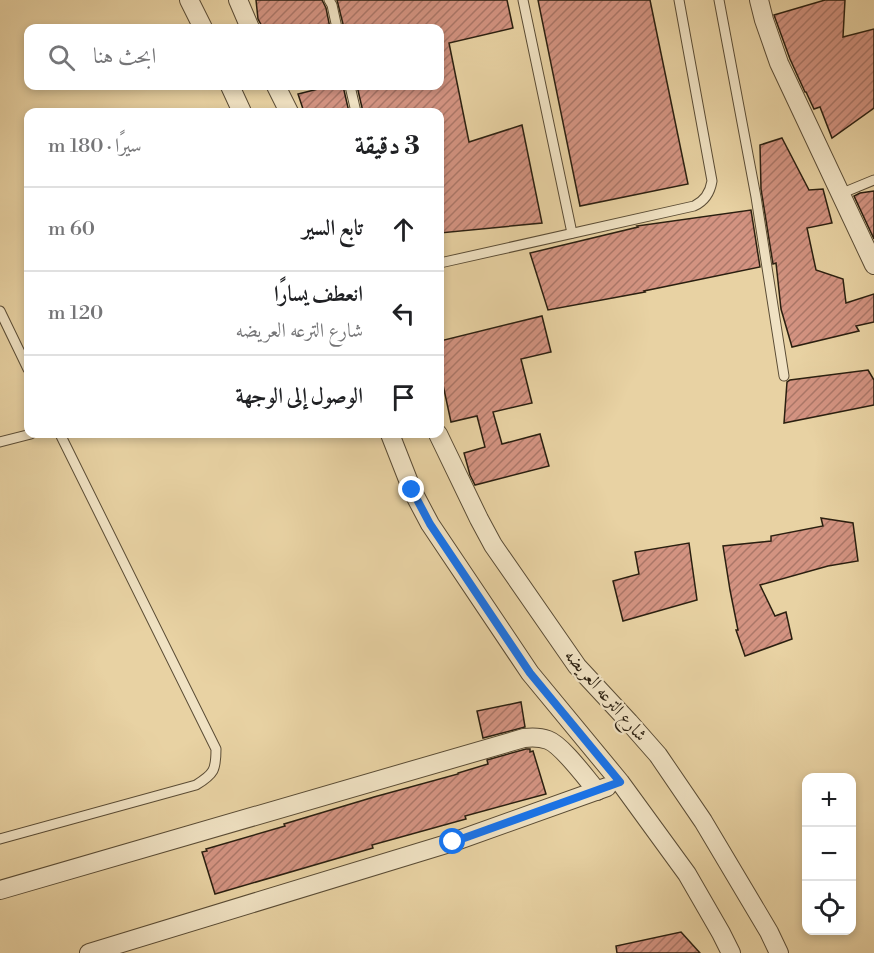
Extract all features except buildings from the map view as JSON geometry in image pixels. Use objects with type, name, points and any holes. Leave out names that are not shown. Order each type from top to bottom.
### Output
[{"type":"street","points":[[189,0],[201,24]]},
{"type":"street","points":[[238,0],[248,24]]},
{"type":"street","points":[[759,0],[779,63],[873,260]]},
{"type":"street","points":[[232,90],[241,108]]},
{"type":"street","points":[[278,90],[287,108]]},
{"type":"street","points":[[392,438],[412,490],[430,524],[530,673],[620,782],[687,874],[730,953]]},
{"type":"street","name":"شارع الترعه العريضه","points":[[440,438],[493,545],[577,666],[658,756],[703,821],[769,932],[779,953]]},
{"type":"street","points":[[0,890],[524,738],[538,737],[550,740],[597,790]]},
{"type":"street","points":[[88,953],[453,842],[620,782]]},
{"type":"lane","points":[[329,0],[336,24]]},
{"type":"lane","points":[[523,0],[572,233]]},
{"type":"lane","points":[[444,261],[700,203],[708,194],[712,181],[679,0]]},
{"type":"lane","points":[[719,0],[756,197],[784,376]]},
{"type":"lane","points":[[351,90],[355,108]]},
{"type":"lane","points":[[840,194],[874,180]]},
{"type":"lane","points":[[0,311],[24,361]]},
{"type":"lane","points":[[0,442],[24,436]]},
{"type":"lane","points":[[0,839],[196,785],[209,777],[216,764],[216,749],[62,438]]},
{"type":"route","points":[[412,490],[430,524],[530,673],[620,782],[453,842]]}]
